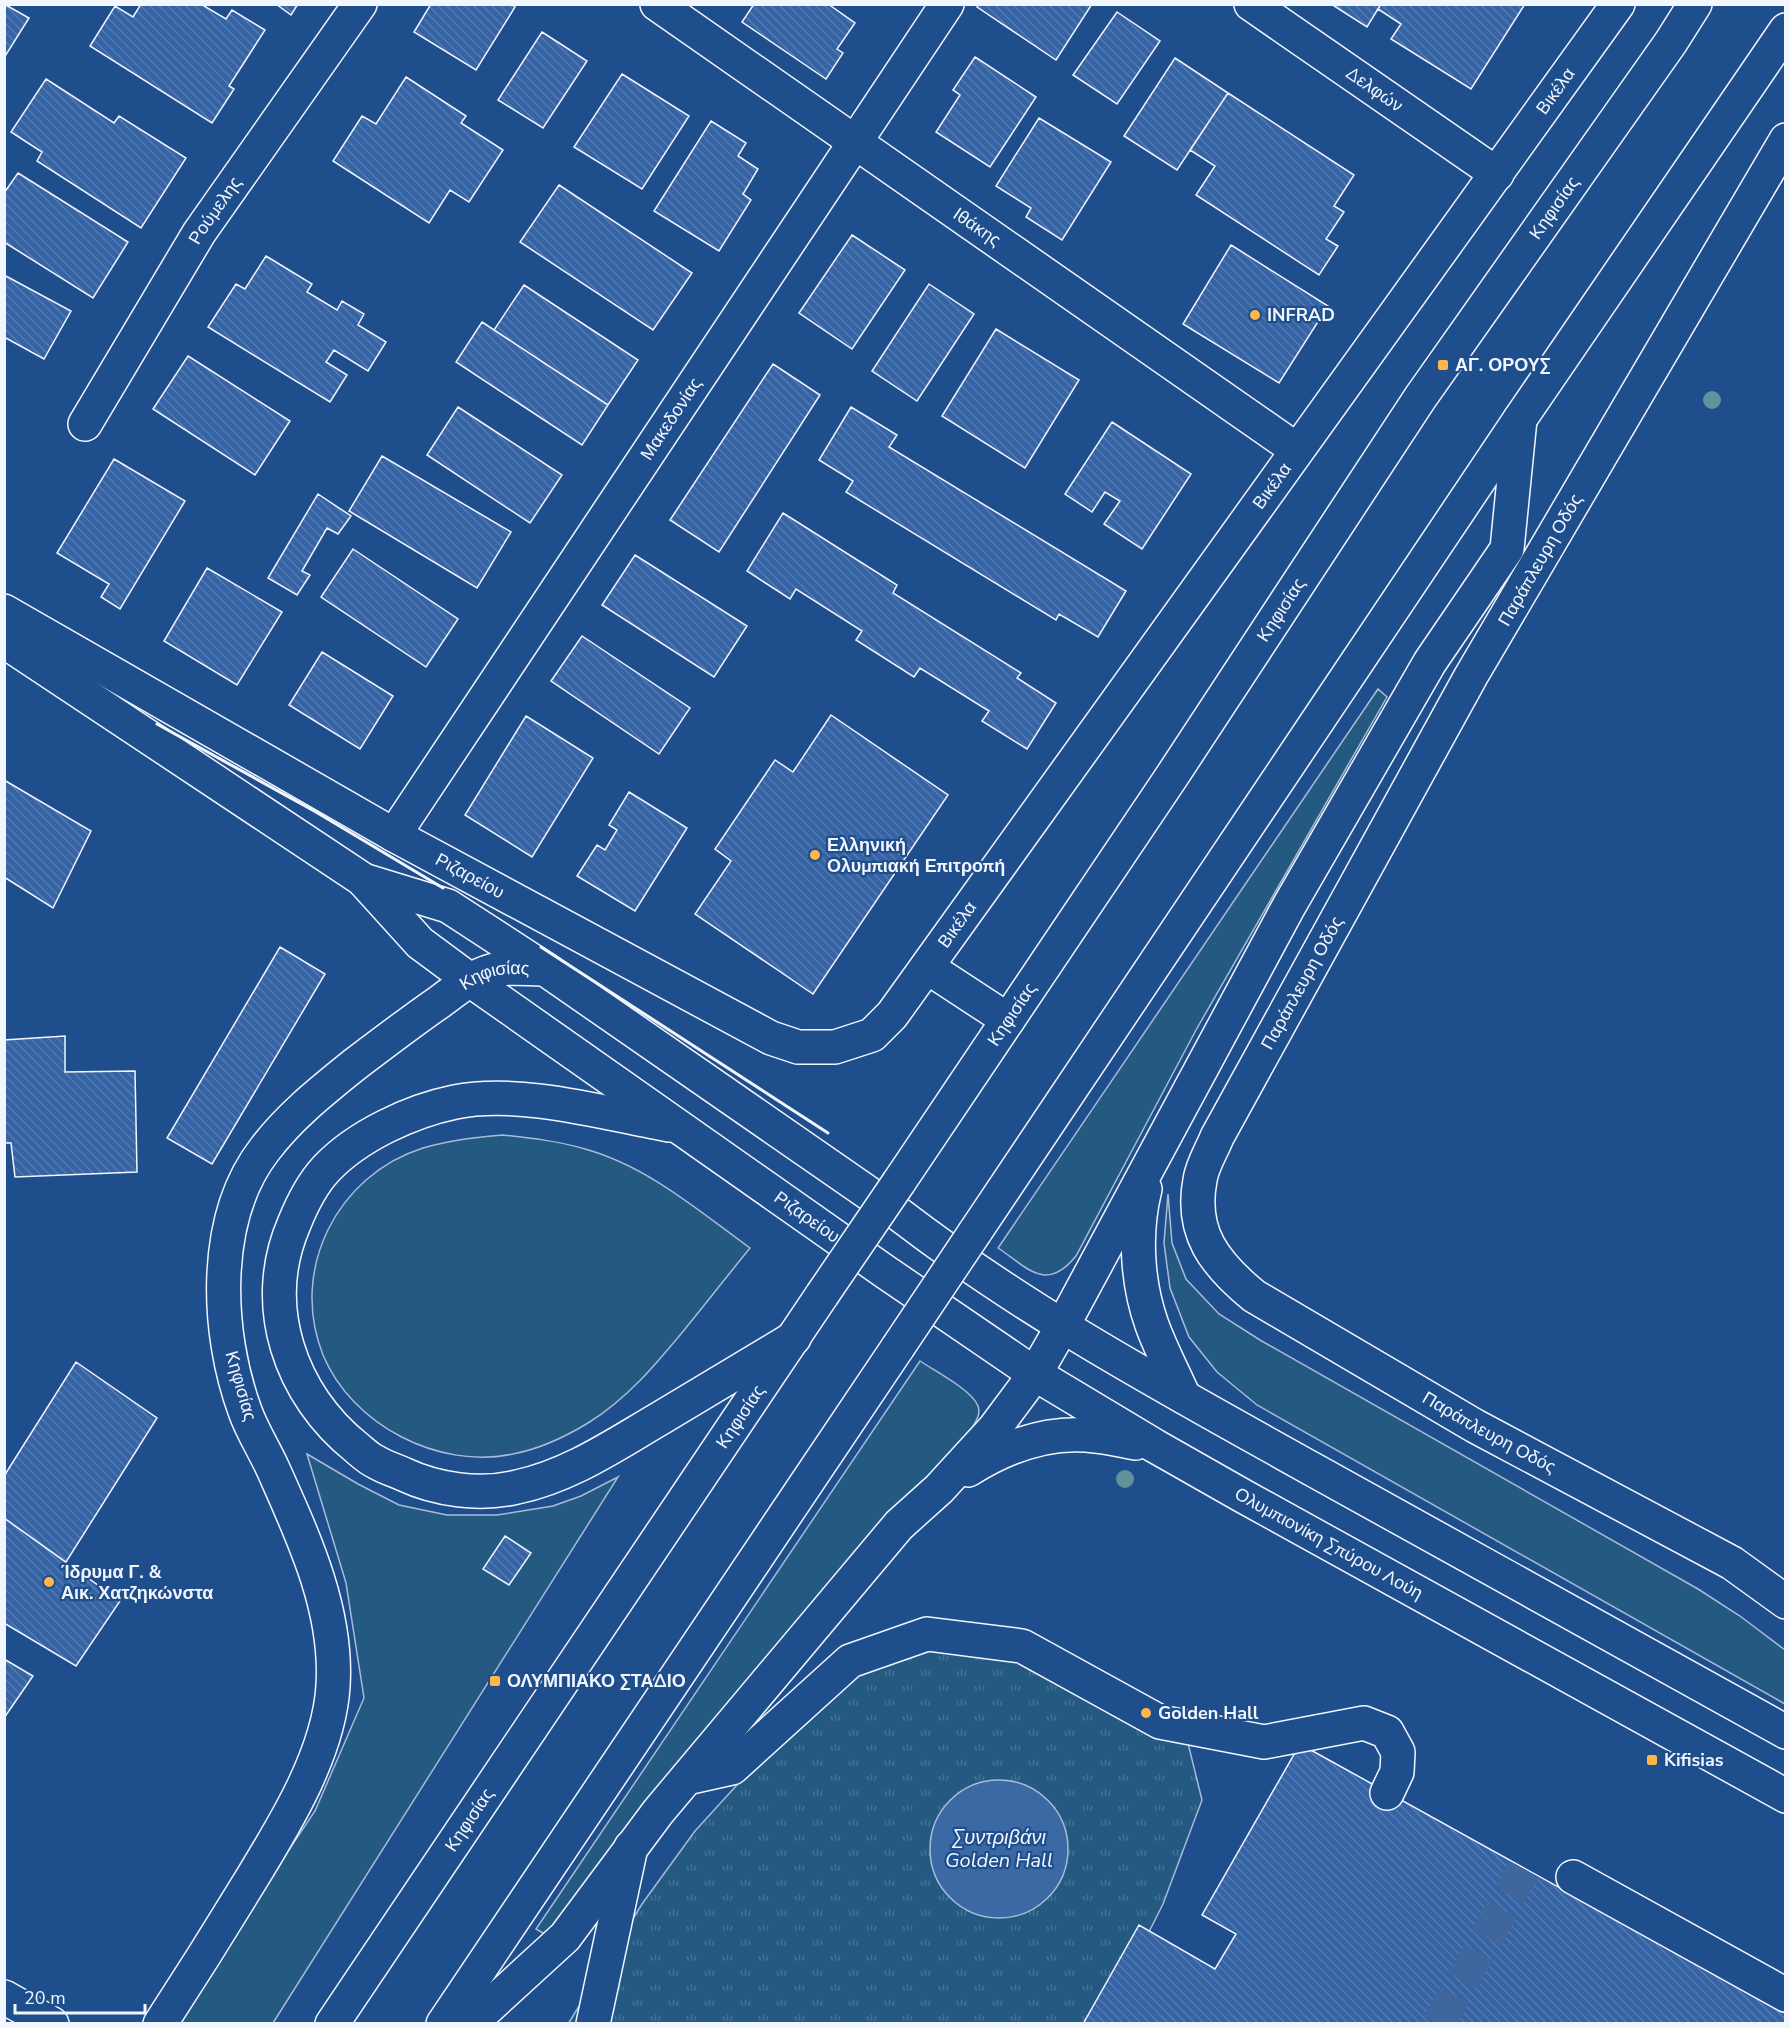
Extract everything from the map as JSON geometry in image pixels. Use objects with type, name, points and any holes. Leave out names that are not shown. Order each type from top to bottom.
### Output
[{"type":"main road","name":"Ρούμελης","points":[[85,424],[199,233],[360,4]]},
{"type":"main road","name":"Ιθάκης","points":[[657,4],[1297,450]]},
{"type":"main road","name":"Μακεδονίας","points":[[394,836],[948,4]]},
{"type":"main road","name":"Δελφών","points":[[1251,4],[1497,174]]},
{"type":"main road","name":"Βικέλα","points":[[927,967],[1618,4]]},
{"type":"main road","points":[[1671,42],[1674,4]]},
{"type":"main road","name":"Κηφισίας","points":[[332,2024],[1172,777],[1420,398],[1671,42],[1695,4]]},
{"type":"main road","points":[[443,2024],[1520,419],[1785,30]]},
{"type":"main road","name":"Παράπλευρη Οδός","points":[[1785,141],[1454,708],[1217,1137],[1200,1178],[1197,1203],[1198,1223],[1209,1247],[1237,1282],[1254,1296],[1475,1426],[1732,1563],[1785,1602]]},
{"type":"main road","points":[[470,2024],[565,1937],[687,1778],[899,1525],[939,1489],[994,1429],[1035,1374],[1289,906],[1430,662],[1507,549],[1520,419]]},
{"type":"main road","name":"Ριζαρείου","points":[[4,611],[394,836],[771,1038],[798,1047],[835,1047],[872,1035],[892,1016],[927,967]]},
{"type":"main road","name":"Ριζαρείου","points":[[4,641],[362,879],[420,943],[884,1271]]},
{"type":"main road","name":"Ριζαρείου","points":[[362,879],[448,906],[545,969],[900,1215],[953,1256],[1062,1327]]},
{"type":"main road","points":[[927,967],[1008,1020]]},
{"type":"main road","name":"Κηφισίας","points":[[160,2024],[286,1823],[313,1762],[327,1721],[333,1687],[333,1651],[324,1603],[309,1554],[272,1466],[245,1412],[231,1360],[225,1320],[223,1278],[229,1233],[242,1189],[263,1151],[298,1110],[389,1038],[471,980],[499,969],[545,969]]},
{"type":"main road","points":[[680,1127],[554,1104],[504,1098],[456,1102],[408,1115],[364,1138],[326,1169],[303,1201],[286,1246],[280,1275],[280,1314],[288,1352],[308,1395],[338,1433],[376,1462],[419,1482],[467,1491],[515,1488],[561,1474],[603,1453],[794,1338]]},
{"type":"main road","points":[[1152,1162],[1142,1203],[1138,1244],[1142,1285],[1152,1325],[1184,1397]]},
{"type":"main road","name":"Ολυμπιονίκη Σπύρου Λούη","points":[[884,1271],[1035,1374],[1155,1446],[1785,1796]]},
{"type":"main road","points":[[1062,1327],[1785,1732]]},
{"type":"main road","points":[[939,1489],[990,1456],[1018,1445],[1053,1436],[1086,1435],[1155,1446]]},
{"type":"main road","points":[[687,1778],[732,1768],[850,1661],[927,1634],[1022,1646],[1150,1717],[1168,1724],[1264,1742],[1364,1723],[1387,1732],[1398,1752],[1397,1772],[1387,1793]]},
{"type":"main road","points":[[593,2024],[632,1847]]},
{"type":"main road","points":[[1573,1877],[1785,1995]]},
{"type":"main road","points":[[4,1997],[52,2024]]},
{"type":"green space","points":[[1378,689],[1387,697],[1196,1030],[1076,1256],[1055,1273],[1046,1275],[1028,1269],[998,1248]]},
{"type":"green space","points":[[503,1135],[575,1146],[630,1166],[672,1191],[750,1248],[652,1368],[629,1392],[588,1423],[561,1438],[523,1452],[485,1457],[456,1455],[428,1448],[401,1437],[376,1421],[355,1402],[336,1380],[323,1355],[314,1323],[312,1291],[317,1259],[328,1230],[345,1203],[366,1180],[393,1161],[423,1148],[463,1139]]},
{"type":"green space","points":[[1168,1194],[1172,1243],[1186,1279],[1219,1314],[1260,1340],[1698,1589],[1740,1616],[1785,1650],[1785,1704],[1257,1405],[1217,1372],[1189,1337],[1170,1288],[1164,1243]]},
{"type":"green space","points":[[920,1361],[961,1387],[974,1400],[979,1412],[972,1428],[862,1551],[548,1936],[536,1929]]},
{"type":"green space","points":[[307,1454],[399,1505],[447,1515],[497,1515],[553,1506],[581,1496],[618,1477],[273,2023],[172,2024],[315,1811],[364,1698],[346,1583]]},
{"type":"green space","points":[[927,1634],[1022,1646],[1184,1727],[1202,1800],[1163,1904],[1103,2023],[568,2024],[642,1904],[695,1831],[850,1661]]},
{"type":"water","name":"Συντριβάνι Golden Hall","points":[[999,1780],[1026,1785],[1048,1800],[1063,1822],[1068,1849],[1063,1876],[1048,1898],[1026,1913],[999,1918],[972,1913],[950,1898],[935,1876],[930,1849],[935,1822],[950,1800],[972,1785]]},
{"type":"building","points":[[4,4],[29,18],[4,58]]},
{"type":"building","points":[[141,4],[205,4],[204,6],[226,19],[232,10],[265,30],[229,86],[234,89],[212,123],[90,46],[115,6],[133,17]]},
{"type":"building","points":[[276,4],[298,4],[291,15]]},
{"type":"building","points":[[431,4],[511,4],[515,7],[476,70],[414,32]]},
{"type":"building","points":[[754,4],[828,4],[855,23],[837,49],[843,53],[826,79],[742,22]]},
{"type":"building","points":[[978,4],[1092,4],[1056,60],[977,7]]},
{"type":"building","points":[[1331,4],[1381,4],[1367,27]]},
{"type":"building","points":[[1381,4],[1525,4],[1471,89],[1391,39],[1401,24],[1378,9]]},
{"type":"building","points":[[1117,12],[1160,41],[1117,104],[1073,75]]},
{"type":"building","points":[[542,32],[587,61],[543,128],[498,100]]},
{"type":"building","points":[[975,57],[1036,97],[990,167],[936,132],[960,95],[953,90]]},
{"type":"building","points":[[1175,58],[1228,93],[1177,170],[1124,136]]},
{"type":"building","points":[[622,74],[689,116],[642,189],[574,147]]},
{"type":"building","points":[[406,77],[466,116],[461,123],[503,150],[469,202],[450,190],[429,223],[333,161],[362,116],[376,124]]},
{"type":"building","points":[[46,79],[114,123],[119,116],[186,158],[141,228],[37,161],[42,152],[11,132]]},
{"type":"building","points":[[1228,93],[1354,175],[1334,206],[1344,212],[1326,239],[1338,246],[1319,275],[1196,195],[1215,166],[1190,150]]},
{"type":"building","points":[[1039,118],[1111,162],[1062,240],[1026,217],[1031,208],[996,186]]},
{"type":"building","points":[[711,121],[746,143],[738,156],[758,169],[743,194],[751,200],[719,251],[654,211]]},
{"type":"building","points":[[18,173],[128,242],[93,298],[4,242],[4,193]]},
{"type":"building","points":[[559,185],[692,273],[653,330],[520,242]]},
{"type":"building","points":[[852,235],[905,270],[852,349],[799,313]]},
{"type":"building","name":"INFRAD","points":[[1231,245],[1328,306],[1279,383],[1183,324]]},
{"type":"building","points":[[266,256],[312,284],[307,292],[337,310],[342,301],[364,314],[358,325],[386,342],[368,371],[334,350],[326,362],[347,375],[330,402],[208,327],[236,284],[245,289]]},
{"type":"building","points":[[4,275],[71,311],[44,359],[4,337]]},
{"type":"building","points":[[929,284],[974,314],[917,401],[872,371]]},
{"type":"building","points":[[524,285],[638,360],[608,405],[494,330]]},
{"type":"building","points":[[482,322],[608,405],[582,445],[456,362]]},
{"type":"building","points":[[996,329],[1079,380],[1025,468],[942,416]]},
{"type":"building","points":[[188,356],[290,421],[255,475],[153,409]]},
{"type":"building","points":[[773,364],[820,395],[719,552],[670,520]]},
{"type":"building","points":[[458,407],[562,475],[530,523],[427,455]]},
{"type":"building","points":[[851,407],[897,435],[889,447],[1126,591],[1098,637],[1059,614],[1056,620],[846,492],[853,481],[819,460]]},
{"type":"building","points":[[1112,422],[1191,474],[1142,549],[1104,524],[1120,501],[1105,492],[1092,512],[1065,494]]},
{"type":"building","points":[[382,456],[511,532],[477,588],[349,511]]},
{"type":"building","points":[[114,459],[185,501],[120,609],[101,597],[109,584],[57,553]]},
{"type":"building","points":[[318,494],[351,516],[338,534],[327,528],[302,571],[310,575],[297,595],[268,578]]},
{"type":"building","points":[[783,513],[897,585],[893,593],[1021,673],[1017,678],[1056,703],[1027,749],[982,721],[989,711],[920,668],[914,677],[856,640],[862,631],[796,589],[790,599],[747,571]]},
{"type":"building","points":[[353,549],[458,619],[426,667],[321,597]]},
{"type":"building","points":[[635,555],[747,626],[714,677],[602,605]]},
{"type":"building","points":[[207,568],[282,612],[237,685],[164,641]]},
{"type":"building","points":[[582,636],[690,708],[659,754],[551,681]]},
{"type":"building","points":[[322,652],[393,696],[360,749],[289,705]]},
{"type":"building","name":"Ελληνική Ολυμπιακή Επιτροπή","points":[[831,715],[948,795],[813,994],[695,914],[731,861],[715,849],[775,760],[793,772]]},
{"type":"building","points":[[526,716],[593,758],[532,857],[465,815]]},
{"type":"building","points":[[4,780],[91,831],[53,908],[4,877]]},
{"type":"building","points":[[629,792],[687,828],[635,911],[577,876],[597,845],[605,850],[617,830],[609,825]]},
{"type":"building","points":[[280,947],[325,974],[212,1164],[167,1138]]},
{"type":"building","points":[[65,1036],[65,1072],[135,1071],[137,1172],[15,1177],[11,1143],[4,1143],[4,1040]]},
{"type":"building","points":[[76,1362],[157,1418],[66,1562],[4,1518],[4,1476]]},
{"type":"building","name":"Ίδρυμα Γ. & Αικ. Χατζηκώνστα","points":[[4,1518],[120,1601],[76,1666],[4,1623]]},
{"type":"building","points":[[505,1536],[531,1553],[509,1585],[483,1569]]},
{"type":"building","points":[[4,1659],[33,1676],[4,1718]]},
{"type":"building","points":[[1300,1744],[1786,2013],[1786,2024],[1083,2024],[1139,1925],[1215,1969],[1236,1934],[1202,1915]]},
{"type":"tunnel","points":[[1439,2024],[1524,1869]]},
{"type":"wall","points":[[157,724],[316,812],[443,888]]},
{"type":"wall","points":[[541,947],[828,1133]]},
{"type":"place","name":"INFRAD","points":[[1255,315]]},
{"type":"place","name":"ΑΓ. ΟΡΟΥΣ","points":[[1443,365]]},
{"type":"place","name":"Ελληνική Ολυμπιακή Επιτροπή","points":[[815,855]]},
{"type":"place","name":"Ίδρυμα Γ. & Αικ. Χατζηκώνστα","points":[[49,1582]]},
{"type":"place","name":"ΟΛΥΜΠΙΑΚΟ ΣΤΑΔΙΟ","points":[[495,1681]]},
{"type":"place","name":"Golden Hall","points":[[1146,1713]]},
{"type":"place","name":"Kifisias","points":[[1652,1760]]}]
